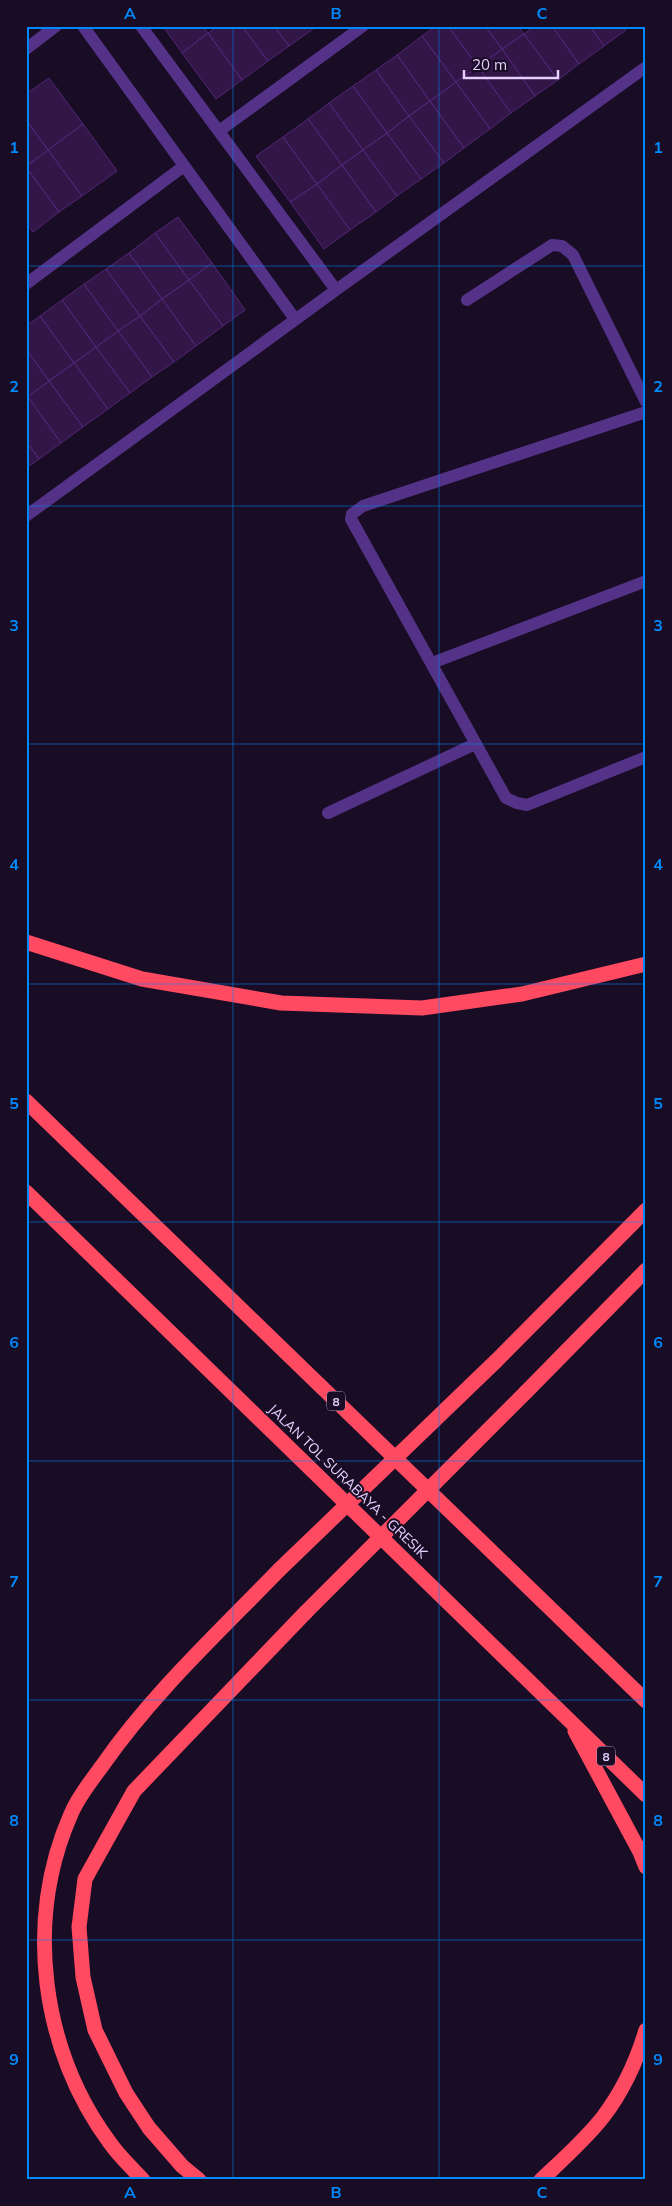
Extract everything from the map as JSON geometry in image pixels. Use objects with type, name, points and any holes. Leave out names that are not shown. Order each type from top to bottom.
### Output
[{"type":"highway","points":[[26,942],[142,980],[281,1003],[422,1008],[522,994],[646,964]]},
{"type":"highway","name":"8","points":[[26,1101],[646,1701]]},
{"type":"highway","name":"JALAN TOL SURABAYA - GRESIK","points":[[26,1192],[646,1796]]},
{"type":"highway","points":[[143,2180],[110,2144],[85,2104],[62,2054],[46,1991],[44,1928],[46,1898],[57,1852],[71,1812],[122,1738],[175,1677],[279,1570],[496,1361],[646,1210]]},
{"type":"highway","points":[[199,2180],[182,2166],[149,2128],[126,2093],[95,2030],[83,1977],[79,1927],[85,1879],[134,1791],[306,1612],[646,1270]]},
{"type":"highway","points":[[567,1717],[640,1852],[646,1867]]},
{"type":"highway","points":[[541,2180],[604,2116],[624,2083],[646,2030]]},
{"type":"street","points":[[26,49],[56,26]]},
{"type":"street","points":[[83,26],[296,319]]},
{"type":"street","points":[[141,26],[336,290]]},
{"type":"street","points":[[219,131],[363,26]]},
{"type":"street","points":[[26,516],[646,67]]},
{"type":"street","points":[[26,284],[184,166]]},
{"type":"street","points":[[467,300],[552,245],[562,246],[573,255],[646,402]]},
{"type":"street","points":[[646,412],[363,506],[352,514],[353,525],[506,798],[516,804],[527,805],[646,757]]},
{"type":"street","points":[[432,663],[646,581]]},
{"type":"street","points":[[328,813],[475,744]]},
{"type":"building","points":[[163,26],[203,26],[208,33],[182,53]]},
{"type":"building","points":[[218,26],[242,26],[268,61],[242,80],[208,33]]},
{"type":"building","points":[[242,26],[274,26],[289,46],[268,61]]},
{"type":"building","points":[[274,26],[310,26],[313,29],[289,46]]},
{"type":"building","points":[[436,26],[448,26],[478,67],[456,82],[422,36]]},
{"type":"building","points":[[448,26],[485,26],[502,49],[478,67]]},
{"type":"building","points":[[485,26],[518,26],[524,34],[502,49]]},
{"type":"building","points":[[534,26],[552,26],[579,64],[558,80],[524,34]]},
{"type":"building","points":[[552,26],[590,26],[604,46],[579,64]]},
{"type":"building","points":[[590,26],[623,26],[626,30],[604,46]]},
{"type":"building","points":[[208,33],[242,80],[216,99],[182,53]]},
{"type":"building","points":[[524,34],[558,80],[535,96],[502,49]]},
{"type":"building","points":[[422,36],[456,82],[430,101],[397,55]]},
{"type":"building","points":[[502,49],[535,96],[511,113],[478,67]]},
{"type":"building","points":[[397,55],[430,101],[409,116],[376,70]]},
{"type":"building","points":[[478,67],[511,113],[490,129],[456,82]]},
{"type":"building","points":[[376,70],[409,116],[387,133],[353,86]]},
{"type":"building","points":[[49,78],[83,124],[48,150],[26,120],[26,94]]},
{"type":"building","points":[[456,82],[490,129],[464,148],[430,101]]},
{"type":"building","points":[[353,86],[387,133],[363,150],[329,103]]},
{"type":"building","points":[[430,101],[464,148],[444,163],[409,116]]},
{"type":"building","points":[[329,103],[363,150],[342,165],[308,119]]},
{"type":"building","points":[[409,116],[444,163],[421,179],[387,133]]},
{"type":"building","points":[[308,119],[342,165],[317,184],[283,137]]},
{"type":"building","points":[[26,120],[48,150],[26,166]]},
{"type":"building","points":[[83,124],[117,171],[82,196],[48,150]]},
{"type":"building","points":[[387,133],[421,179],[397,196],[363,150]]},
{"type":"building","points":[[283,137],[317,184],[290,202],[256,156]]},
{"type":"building","points":[[48,150],[82,196],[59,212],[26,167]]},
{"type":"building","points":[[363,150],[397,196],[376,212],[342,165]]},
{"type":"building","points":[[342,165],[376,212],[350,230],[317,184]]},
{"type":"building","points":[[26,167],[59,212],[33,232],[26,223]]},
{"type":"building","points":[[317,184],[350,230],[324,249],[290,202]]},
{"type":"building","points":[[178,217],[212,263],[189,280],[155,233]]},
{"type":"building","points":[[155,233],[189,280],[162,299],[129,253]]},
{"type":"building","points":[[129,253],[162,299],[140,316],[106,269]]},
{"type":"building","points":[[212,263],[245,310],[223,326],[189,280]]},
{"type":"building","points":[[106,269],[140,316],[118,331],[84,284]]},
{"type":"building","points":[[189,280],[223,326],[196,346],[162,299]]},
{"type":"building","points":[[84,284],[118,331],[96,347],[62,300]]},
{"type":"building","points":[[162,299],[196,346],[174,362],[140,316]]},
{"type":"building","points":[[62,300],[96,347],[74,363],[40,316]]},
{"type":"building","points":[[40,316],[74,363],[49,381],[26,349],[26,326]]},
{"type":"building","points":[[140,316],[174,362],[152,377],[118,331]]},
{"type":"building","points":[[118,331],[152,377],[130,393],[96,347]]},
{"type":"building","points":[[96,347],[130,393],[108,409],[74,363]]},
{"type":"building","points":[[26,349],[49,381],[28,397],[26,395]]},
{"type":"building","points":[[74,363],[108,409],[83,427],[49,381]]},
{"type":"building","points":[[49,381],[83,427],[61,443],[28,397]]},
{"type":"building","points":[[28,397],[61,443],[39,459],[26,441]]},
{"type":"building","points":[[26,441],[39,459],[26,468]]}]
